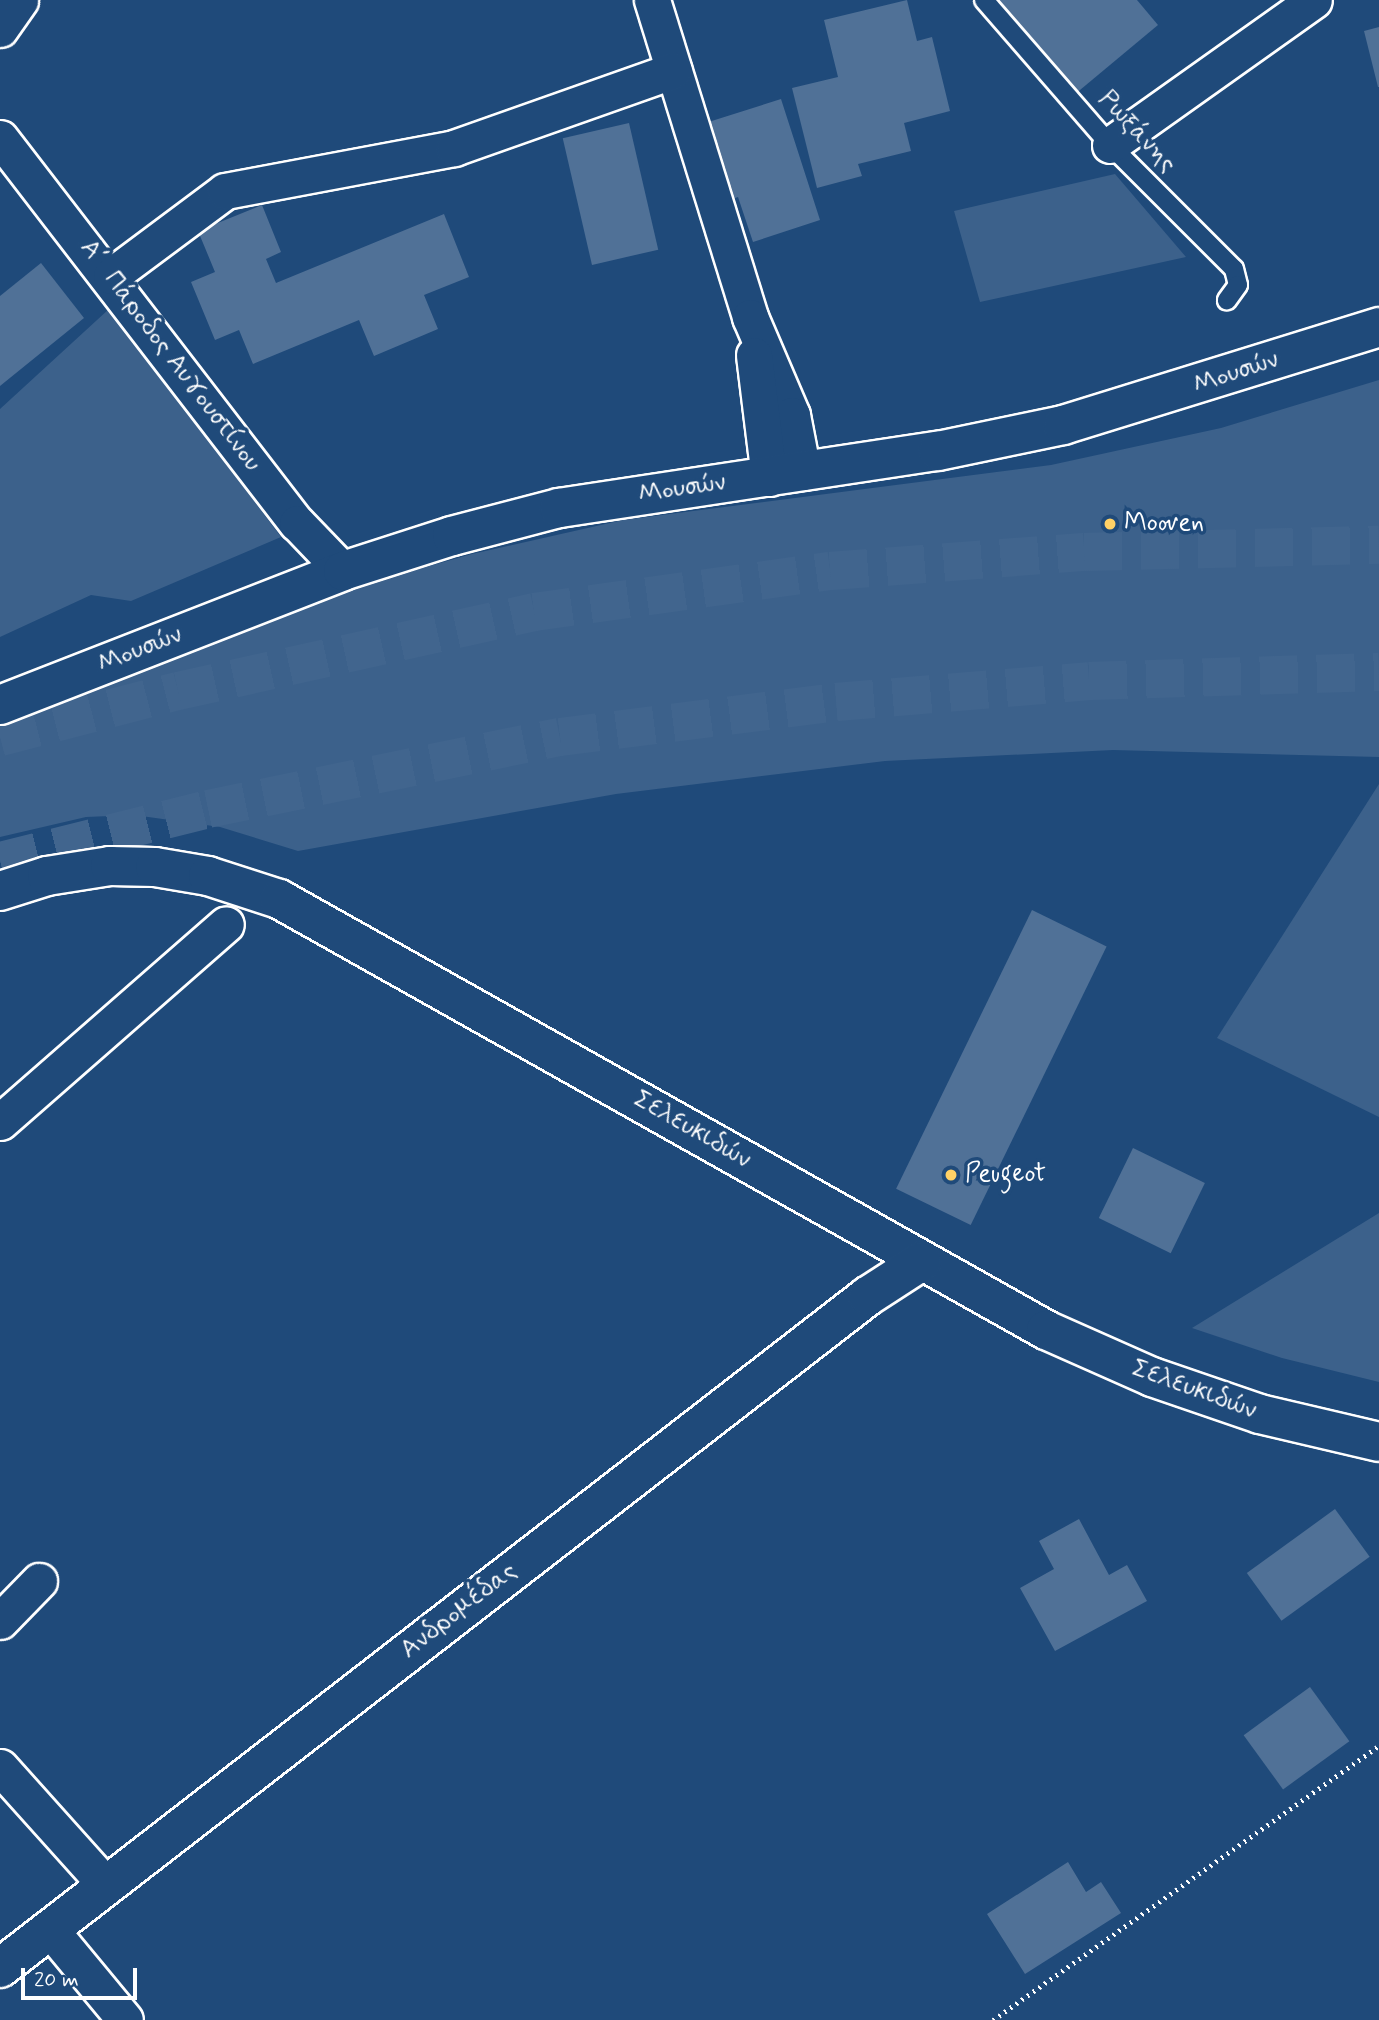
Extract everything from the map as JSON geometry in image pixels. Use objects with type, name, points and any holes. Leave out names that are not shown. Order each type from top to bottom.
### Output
[{"type":"street","points":[[0,29],[20,0]]},
{"type":"street","points":[[652,0],[750,317],[786,475]]},
{"type":"street","points":[[1110,145],[1314,0]]},
{"type":"street","points":[[111,276],[225,191],[454,148],[674,69]]},
{"type":"street","name":"Α΄ Πάροδος Αυγουστίνου","points":[[0,138],[111,276],[297,523],[343,571]]},
{"type":"street","name":"Μουσών","points":[[0,705],[343,571],[559,508],[786,475],[1063,425],[1379,327]]},
{"type":"street","name":"Σελευκιδών","points":[[0,891],[47,876],[110,866],[155,867],[208,876],[279,899],[1046,1330],[1152,1377],[1260,1414],[1379,1442]]},
{"type":"street","points":[[0,1122],[226,924]]},
{"type":"street","name":"Ανδρομέδας","points":[[0,1968],[867,1296],[922,1261]]},
{"type":"street","points":[[0,1621],[39,1581]]},
{"type":"street","points":[[0,1767],[105,1884]]},
{"type":"street","points":[[49,1928],[125,2020]]},
{"type":"lane","name":"Ρωξάνης","points":[[984,0],[1110,145],[1234,269],[1238,285],[1227,300]]},
{"type":"path","points":[[993,2020],[1379,1746]]},
{"type":"shaded area","points":[[1115,174],[1186,257],[980,302],[954,211]]},
{"type":"shaded area","points":[[109,309],[281,537],[131,601],[91,595],[0,637],[0,409]]},
{"type":"shaded area","points":[[1379,380],[1379,757],[1113,750],[885,761],[616,794],[298,851],[220,827],[134,815],[86,817],[0,837],[0,717],[323,596],[472,554],[623,520],[1051,465],[1221,428]]},
{"type":"shaded area","points":[[1379,784],[1379,1117],[1217,1038]]},
{"type":"shaded area","points":[[1379,1213],[1379,1382],[1282,1358],[1192,1328]]},
{"type":"building","points":[[907,0],[917,41],[932,37],[950,111],[904,123],[911,151],[858,164],[862,176],[817,188],[792,88],[838,77],[824,20]]},
{"type":"building","points":[[996,0],[1137,0],[1158,25],[1074,95]]},
{"type":"building","points":[[1379,27],[1379,87],[1378,87],[1364,31]]},
{"type":"building","points":[[781,99],[820,220],[753,242],[738,197],[723,202],[699,125]]},
{"type":"building","points":[[629,123],[658,250],[592,265],[563,138]]},
{"type":"building","points":[[262,205],[281,252],[266,259],[276,283],[444,214],[469,277],[424,295],[438,329],[374,356],[359,320],[253,364],[239,330],[215,340],[191,282],[215,272],[198,231]]},
{"type":"building","points":[[41,263],[84,318],[0,386],[0,296]]},
{"type":"building","points":[[1032,910],[1107,946],[971,1225],[896,1189]]},
{"type":"building","points":[[1133,1148],[1205,1183],[1171,1253],[1099,1218]]},
{"type":"building","points":[[1335,1509],[1370,1557],[1281,1621],[1247,1573]]},
{"type":"building","points":[[1079,1519],[1109,1575],[1127,1565],[1147,1601],[1055,1651],[1020,1588],[1054,1569],[1039,1541]]},
{"type":"building","points":[[1310,1687],[1349,1741],[1283,1789],[1244,1735]]},
{"type":"building","points":[[1068,1862],[1086,1892],[1101,1882],[1121,1913],[1025,1974],[987,1914]]},
{"type":"tunnel","points":[[0,737],[178,691],[534,612],[830,571],[1084,552],[1379,545]]},
{"type":"tunnel","points":[[0,861],[208,809],[560,737],[836,702],[1089,681],[1379,672]]},
{"type":"place","name":"Mooven","points":[[1110,524]]},
{"type":"place","name":"Peugeot","points":[[951,1175]]}]
